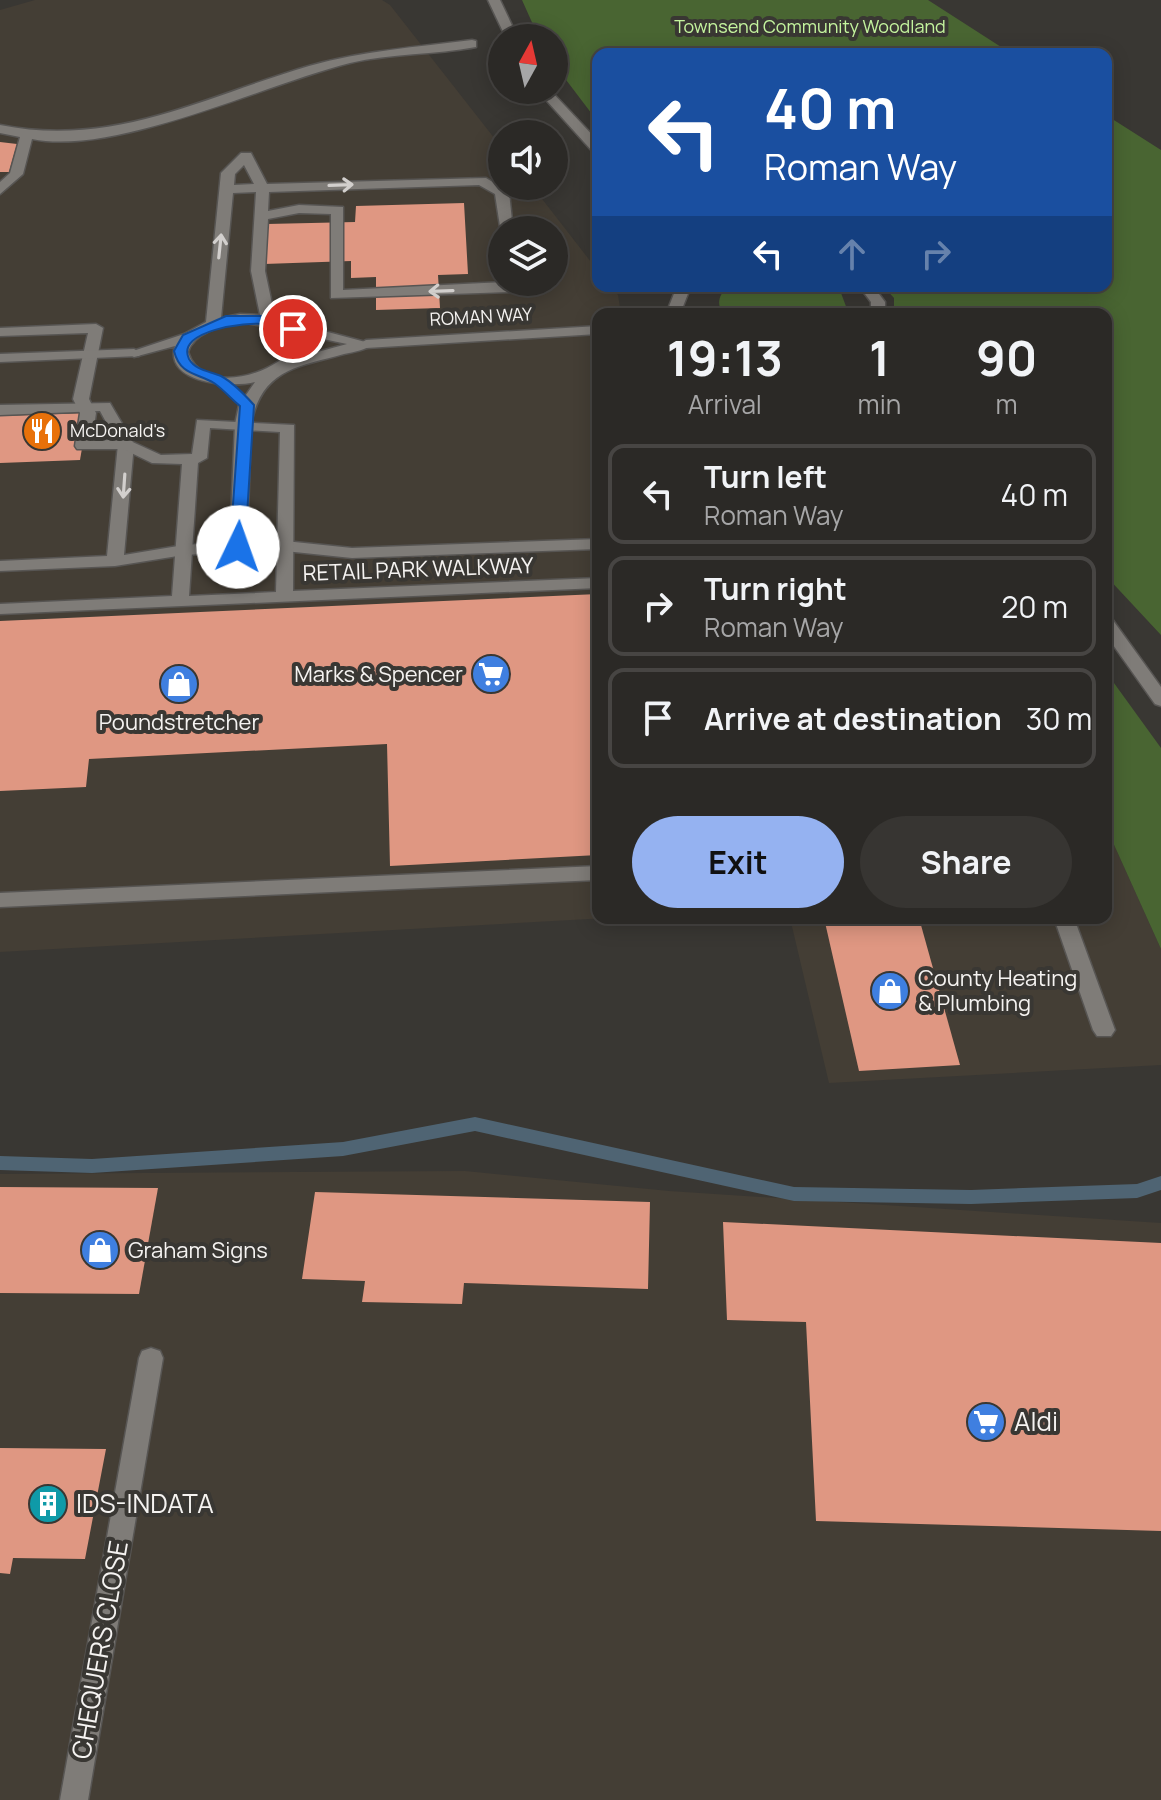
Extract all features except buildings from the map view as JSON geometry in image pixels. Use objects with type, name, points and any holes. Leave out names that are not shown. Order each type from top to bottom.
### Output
[{"type":"street","points":[[494,0],[505,24]]},
{"type":"street","points":[[0,129],[26,138],[92,136],[351,58],[472,44]]},
{"type":"street","points":[[556,104],[592,143]]},
{"type":"street","points":[[0,190],[16,174],[26,138]]},
{"type":"street","points":[[213,324],[228,173],[246,156],[263,188],[258,271],[268,320]]},
{"type":"street","points":[[226,189],[481,181],[502,192],[505,216]]},
{"type":"street","points":[[260,217],[299,209],[338,210],[336,295],[488,289]]},
{"type":"street","name":"ROMAN WAY","points":[[134,353],[187,338],[213,324],[240,318],[268,320],[366,344]]},
{"type":"street","points":[[288,327],[299,336],[302,346],[291,364]]},
{"type":"street","points":[[0,332],[96,328],[81,399],[88,413],[83,446],[126,444],[158,460],[199,458],[203,423],[288,428],[284,596]]},
{"type":"street","name":"ROMAN WAY","points":[[0,358],[134,353],[183,361],[196,372],[218,379],[267,376],[291,364],[366,344],[592,330]]},
{"type":"street","points":[[183,361],[181,351],[187,338]]},
{"type":"street","points":[[238,547],[243,424],[247,405],[267,376]]},
{"type":"street","points":[[218,379],[247,405]]},
{"type":"street","points":[[0,410],[105,406],[126,444],[115,561]]},
{"type":"street","points":[[180,601],[190,458]]},
{"type":"street","points":[[0,566],[115,561],[184,550],[238,547],[285,546],[352,553],[592,544]]},
{"type":"street","name":"RETAIL PARK WALKWAY","points":[[0,609],[592,583]]},
{"type":"street","points":[[1112,631],[1161,700]]},
{"type":"street","points":[[0,900],[592,873]]},
{"type":"street","points":[[1066,924],[1104,1030]]},
{"type":"street","name":"CHEQUERS CLOSE","points":[[74,1800],[151,1358]]},
{"type":"shaded area","points":[[35,0],[382,0],[390,5],[488,130],[488,200],[543,200],[555,216],[488,216],[488,296],[568,296],[568,232],[592,263],[592,292],[615,292],[618,295],[620,308],[592,308],[592,919],[0,952],[0,10]]},
{"type":"shaded area","points":[[1112,840],[1161,949],[1161,1065],[829,1083],[791,924],[1112,924]]},
{"type":"shaded area","points":[[465,1171],[669,1191],[1161,1223],[1161,1800],[0,1800],[0,1174]]},
{"type":"green space","name":"Townsend Community Woodland","points":[[522,0],[928,0],[1003,48],[592,48],[592,114],[568,82],[568,24],[533,24]]},
{"type":"green space","points":[[1112,119],[1161,150],[1161,635],[1112,582],[1112,308],[894,308],[894,298],[888,292],[1112,292]]},
{"type":"green space","points":[[840,292],[847,308],[721,308],[722,293]]},
{"type":"green space","points":[[1112,680],[1161,748],[1161,949],[1112,840]]},
{"type":"waterway","points":[[0,1163],[92,1166],[343,1149],[475,1124],[794,1194],[971,1197],[1137,1191],[1161,1183]]},
{"type":"place","name":"McDonald's","points":[[42,431]]},
{"type":"place","name":"Marks & Spencer","points":[[491,674]]},
{"type":"place","name":"Poundstretcher","points":[[179,684]]},
{"type":"place","name":"County Heating & Plumbing","points":[[890,991]]},
{"type":"place","name":"Graham Signs","points":[[100,1250]]},
{"type":"place","name":"Aldi","points":[[986,1422]]},
{"type":"place","name":"IDS-INDATA","points":[[48,1504]]},
{"type":"route","points":[[238,547],[243,424],[247,405],[218,379],[196,372],[183,361],[181,351],[187,338],[226,320],[268,320],[293,329]]}]
